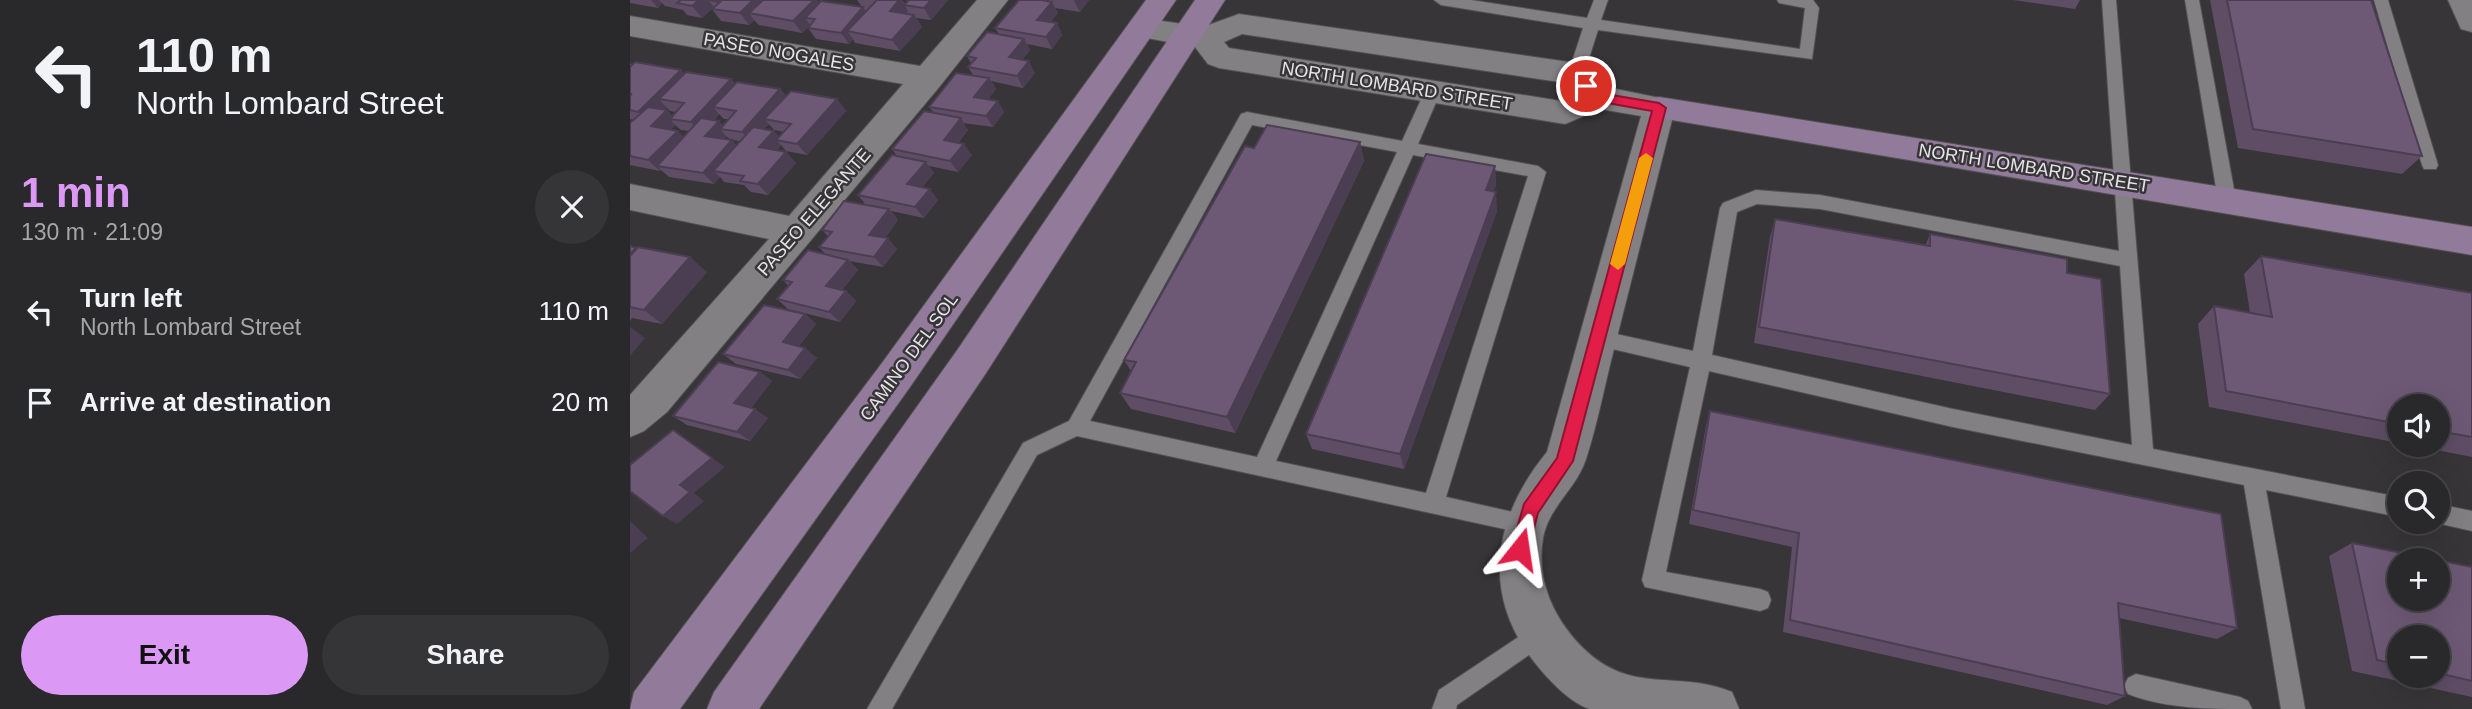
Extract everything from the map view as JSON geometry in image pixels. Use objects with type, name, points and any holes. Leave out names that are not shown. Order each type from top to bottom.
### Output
[{"type":"street","name":"PASEO ELEGANTE","points":[[630,419],[653,400],[993,0]]},
{"type":"street","points":[[731,709],[1196,36],[1210,0]]},
{"type":"street","points":[[2463,0],[2472,22]]},
{"type":"street","points":[[1152,14],[1196,36]]},
{"type":"street","name":"CAMINO DEL SOL","points":[[651,709],[897,375],[1152,14]]},
{"type":"street","name":"NORTH LOMBARD STREET","points":[[1196,36],[1239,24],[1586,86],[1659,108],[2121,182],[2472,242]]},
{"type":"street","name":"PASEO NOGALES","points":[[630,26],[929,78]]},
{"type":"street","name":"NORTH LOMBARD STREET","points":[[1196,36],[1219,57],[1564,113],[1586,86]]},
{"type":"street","points":[[1659,108],[1565,461],[1547,483],[1531,510],[1520,549],[1521,583],[1531,616],[1549,647],[1575,674],[1616,698],[1653,708],[1715,709]]},
{"type":"street","points":[[630,197],[798,231]]},
{"type":"lane","points":[[1441,0],[1807,55],[1812,8],[1810,4],[1784,0]]},
{"type":"lane","points":[[1586,86],[1592,24],[1601,0]]},
{"type":"lane","points":[[2109,0],[2143,456]]},
{"type":"lane","points":[[2192,0],[2227,200]]},
{"type":"lane","points":[[2381,0],[2430,165]]},
{"type":"lane","points":[[1264,467],[1433,91]]},
{"type":"lane","points":[[879,709],[1030,449],[1076,427],[1247,118],[1538,172],[1433,504]]},
{"type":"lane","points":[[1760,600],[1653,580],[1701,361],[1729,208],[1756,197],[1821,202],[2127,260]]},
{"type":"lane","points":[[1598,338],[1953,418],[2387,505]]},
{"type":"lane","points":[[1076,427],[1527,524]]},
{"type":"lane","points":[[2253,478],[2293,709]]},
{"type":"lane","points":[[2450,516],[2472,521]]},
{"type":"lane","points":[[1444,709],[1447,698],[1541,633]]},
{"type":"lane","points":[[2136,686],[2240,709]]},
{"type":"building","points":[[681,0],[699,0],[692,6],[677,3]]},
{"type":"building","points":[[709,0],[753,0],[740,13],[712,9],[720,2]]},
{"type":"building","points":[[763,0],[814,0],[793,21],[749,13]]},
{"type":"building","points":[[877,0],[899,0],[890,11],[914,15],[892,40],[847,31]]},
{"type":"building","points":[[909,0],[931,0],[924,8],[904,5]]},
{"type":"building","points":[[1019,0],[1052,2],[1037,20],[1057,23],[1046,37],[995,28]]},
{"type":"building","points":[[2227,0],[2371,0],[2422,156],[2253,129]]},
{"type":"building","points":[[821,1],[863,7],[841,33],[808,28],[815,19],[805,18]]},
{"type":"building","points":[[987,32],[1024,39],[1009,57],[1029,61],[1017,76],[968,67],[976,58],[967,56]]},
{"type":"building","points":[[635,62],[681,70],[638,112],[630,110],[630,67]]},
{"type":"building","points":[[686,72],[731,79],[691,122],[670,119],[684,103],[659,99]]},
{"type":"building","points":[[956,73],[989,78],[974,97],[998,101],[986,116],[929,107]]},
{"type":"building","points":[[737,82],[780,89],[742,132],[720,129],[736,111],[713,107]]},
{"type":"building","points":[[791,91],[837,99],[797,144],[776,140],[791,124],[764,119]]},
{"type":"building","points":[[648,107],[667,110],[651,126],[678,131],[648,160],[630,156],[630,123]]},
{"type":"building","points":[[924,111],[961,118],[944,140],[964,144],[950,161],[892,149]]},
{"type":"building","points":[[701,118],[719,121],[705,136],[732,140],[703,173],[657,166]]},
{"type":"building","points":[[1267,125],[1360,142],[1227,417],[1120,393],[1136,362],[1124,360],[1245,146],[1254,148]]},
{"type":"building","points":[[753,127],[774,131],[759,147],[786,152],[758,184],[740,181],[744,176],[713,171]]},
{"type":"building","points":[[1426,154],[1495,166],[1486,190],[1496,192],[1400,454],[1306,434]]},
{"type":"building","points":[[892,155],[926,162],[907,184],[930,189],[915,207],[858,195]]},
{"type":"building","points":[[844,201],[889,209],[869,235],[888,238],[874,257],[819,247],[832,232],[822,230]]},
{"type":"building","points":[[1775,219],[1930,246],[1930,234],[2067,259],[2067,273],[2101,279],[2110,394],[1759,327]]},
{"type":"building","points":[[638,247],[690,257],[644,310],[630,307],[630,256]]},
{"type":"building","points":[[808,250],[848,260],[826,286],[846,291],[829,312],[777,299],[792,282],[783,280]]},
{"type":"building","points":[[2261,256],[2472,293],[2472,437],[2450,433],[2450,394],[2387,394],[2387,422],[2226,391],[2214,306],[2272,317]]},
{"type":"building","points":[[764,305],[805,314],[783,342],[805,348],[788,370],[723,354]]},
{"type":"building","points":[[718,362],[760,372],[734,403],[755,409],[737,432],[673,416]]},
{"type":"building","points":[[1710,411],[2221,514],[2237,628],[2118,603],[2125,696],[1790,620],[1799,533],[1693,510]]},
{"type":"building","points":[[673,430],[712,458],[680,485],[690,492],[663,516],[630,491],[630,465]]},
{"type":"building","points":[[2352,543],[2387,550],[2387,611],[2450,611],[2450,562],[2472,567],[2472,681],[2450,676],[2450,625],[2387,625],[2387,662],[2377,660]]},
{"type":"slow traffic","points":[[1618,264],[1646,158]]},
{"type":"route","points":[[1520,549],[1531,510],[1547,483],[1565,461],[1659,108],[1596,97],[1586,86]]}]
